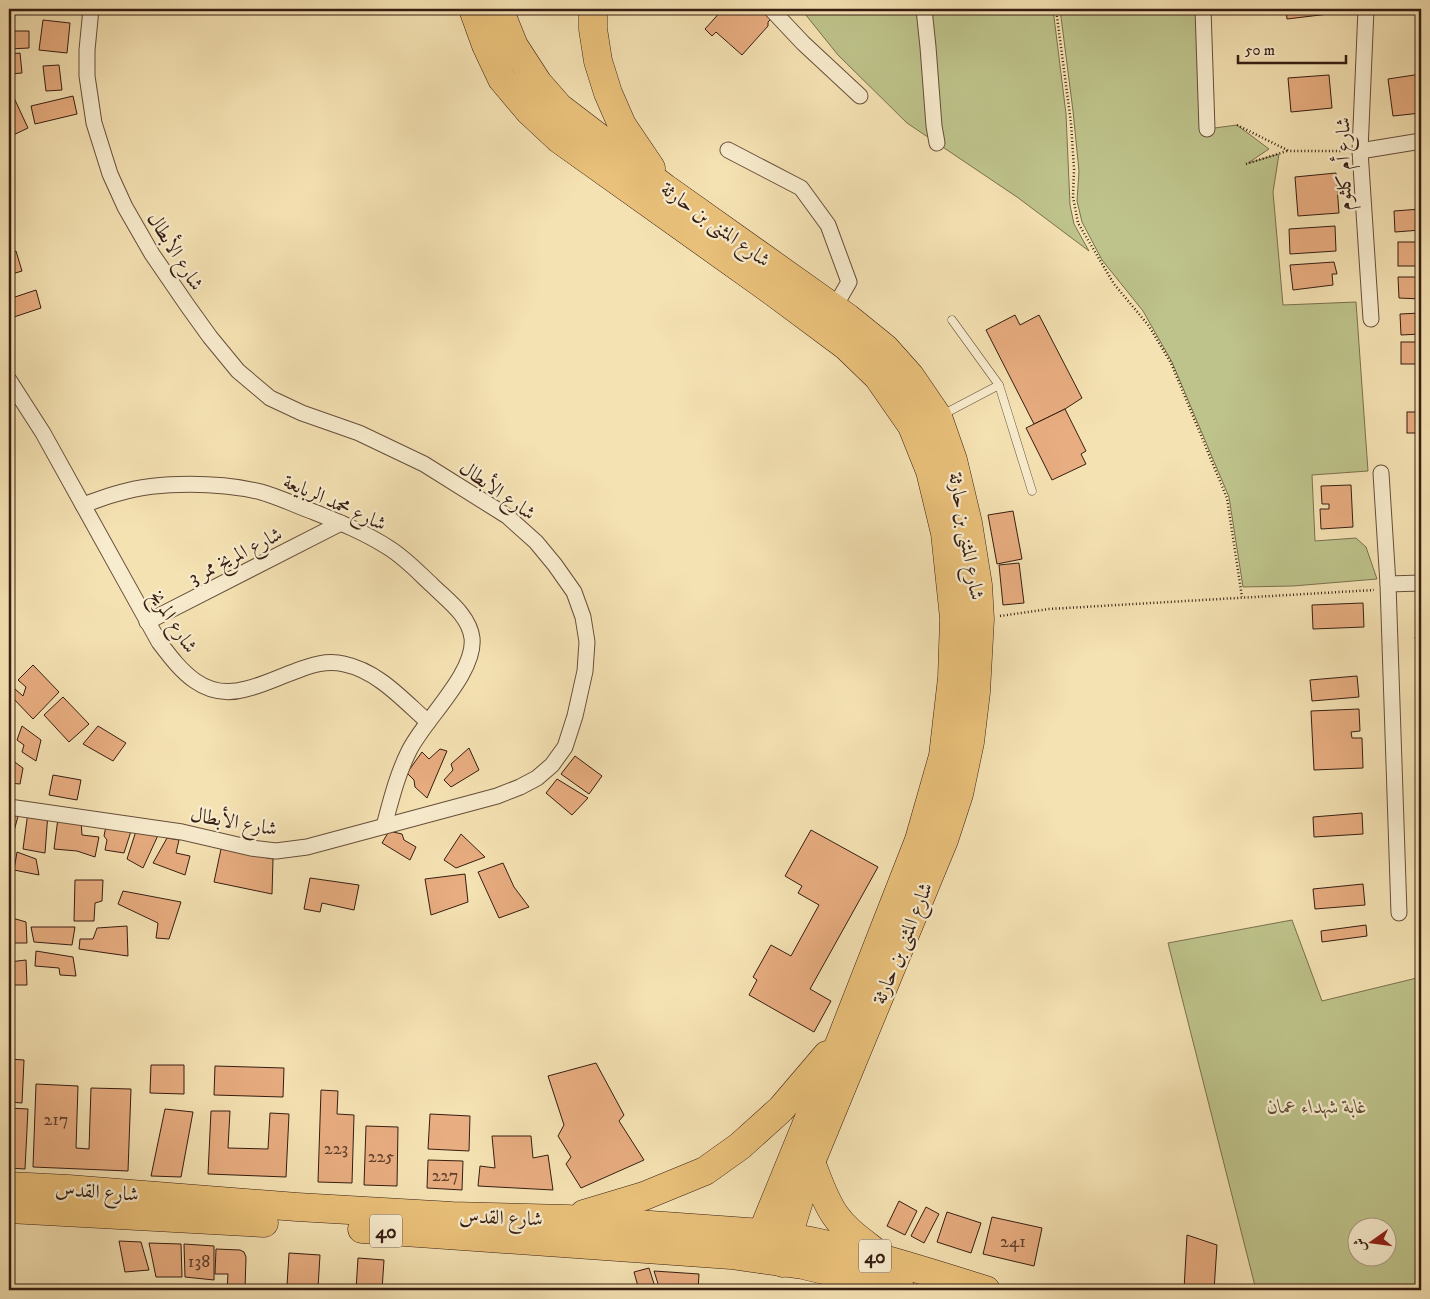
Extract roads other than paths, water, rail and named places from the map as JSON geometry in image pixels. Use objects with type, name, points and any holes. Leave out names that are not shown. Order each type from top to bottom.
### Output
[{"type":"highway","name":"شارع المثنى بن حارثة","points":[[473,9],[486,45],[502,79],[529,111],[560,139],[846,346],[878,377],[912,426],[930,470],[945,533],[954,618],[952,678],[943,756],[919,840],[842,1037],[775,1234],[773,1261]]},
{"type":"highway","name":"شارع المثنى بن حارثة","points":[[500,9],[514,46],[538,83],[559,107],[665,188],[834,308],[885,348],[910,376],[938,418],[953,460],[968,523],[978,585],[980,619],[976,692],[970,742],[959,794],[944,840],[812,1162],[775,1234]]},
{"type":"highway","points":[[593,9],[593,29],[598,61],[608,94],[622,125],[665,188]]},
{"type":"highway","points":[[567,1219],[644,1196],[705,1171],[740,1146],[781,1109],[842,1037]]},
{"type":"highway","points":[[812,1162],[827,1202],[836,1216],[856,1237],[883,1258]]},
{"type":"highway","name":"شارع القدس","points":[[9,1186],[297,1207],[452,1216],[567,1219],[775,1234],[883,1258],[986,1290]]},
{"type":"highway","name":"شارع القدس","points":[[9,1209],[278,1223],[722,1254],[803,1266],[901,1290]]},
{"type":"street","name":"شارع الأبطال","points":[[9,807],[182,832],[251,848],[276,851],[307,847],[497,796],[537,778],[552,765],[565,747],[575,716],[585,671],[587,642],[583,617],[574,592],[536,542],[506,516],[424,464],[359,434],[302,413],[270,398],[238,371],[187,305],[152,254],[110,174],[94,123],[87,76],[87,50],[91,9]]},
{"type":"street","points":[[771,9],[860,96]]},
{"type":"street","points":[[924,9],[937,143]]},
{"type":"street","points":[[1203,9],[1207,129]]},
{"type":"street","name":"شارع أم كلثوم","points":[[1366,9],[1360,151],[1371,319]]},
{"type":"street","points":[[1360,151],[1421,141]]},
{"type":"street","points":[[728,150],[801,188],[828,226],[849,282],[834,308]]},
{"type":"street","name":"شارع المريخ","points":[[9,380],[43,433],[158,642],[188,677],[208,688],[230,692],[245,690],[310,665],[342,663],[372,675],[428,722]]},
{"type":"street","points":[[1381,473],[1388,586],[1399,913]]},
{"type":"street","name":"شارع محمد الربايعة","points":[[83,505],[120,492],[167,485],[234,487],[262,493],[341,523],[389,548],[409,563],[460,612],[469,625],[472,638],[472,652],[447,696],[410,749],[397,777],[384,826]]},
{"type":"street","name":"شارع المريخ ممر 3","points":[[147,622],[341,523]]},
{"type":"street","points":[[1388,586],[1421,583]]},
{"type":"lane","points":[[952,320],[999,385],[1032,491]]},
{"type":"lane","points":[[938,418],[999,385]]},
{"type":"park label","name":"غابة شهداء عمان","points":[[1317,1106]]}]
